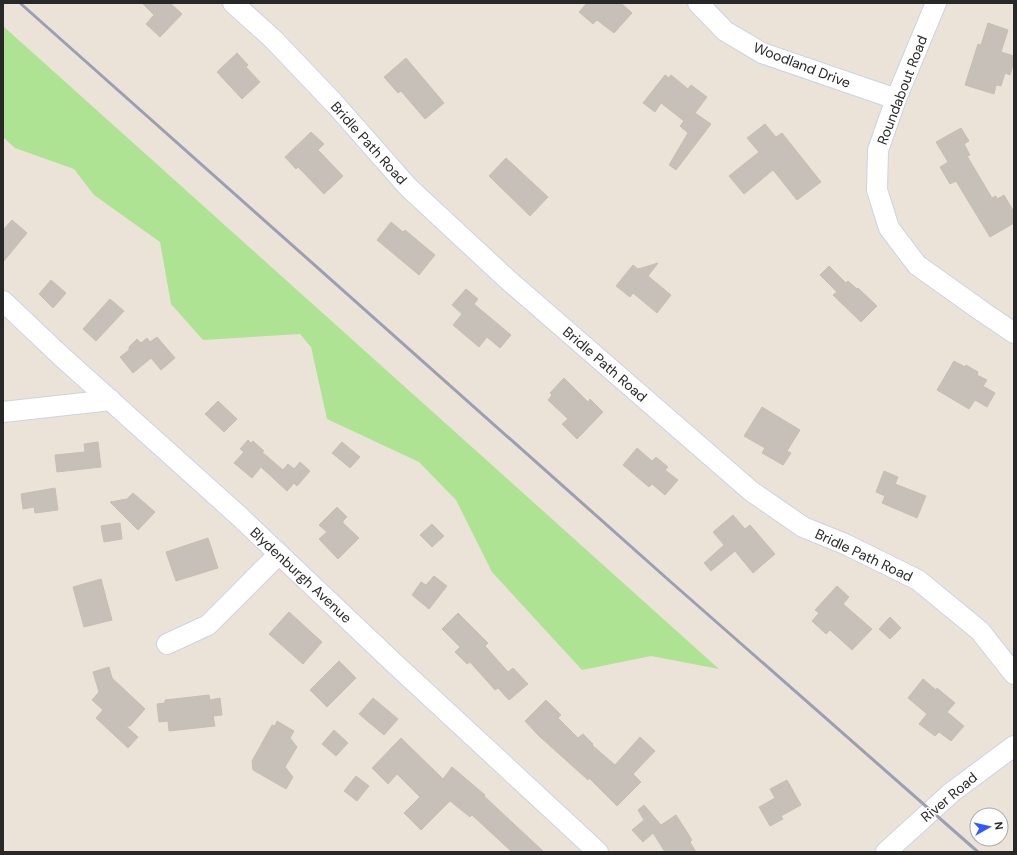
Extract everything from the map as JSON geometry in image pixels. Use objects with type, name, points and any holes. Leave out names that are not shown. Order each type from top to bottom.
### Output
[{"type":"street","name":"Bridle Path Road","points":[[233,3],[273,39],[324,92],[408,187],[507,279],[745,486],[803,527],[845,544],[918,580],[980,631],[1014,674]]},
{"type":"street","name":"Woodland Drive","points":[[698,3],[725,30],[762,53],[896,99]]},
{"type":"street","name":"Roundabout Road","points":[[936,3],[896,99],[878,150],[877,190],[889,228],[916,265],[1014,333]]},
{"type":"street","name":"Blydenburgh Avenue","points":[[3,301],[61,356],[279,554],[598,852]]},
{"type":"street","points":[[3,412],[111,400]]},
{"type":"street","points":[[167,644],[208,626],[279,554]]},
{"type":"street","name":"River Road","points":[[886,852],[952,792],[1014,746]]},
{"type":"green space","points":[[3,26],[719,669],[651,656],[582,670],[492,572],[456,500],[419,462],[327,419],[311,347],[300,334],[203,340],[171,304],[160,242],[94,195],[74,169],[15,148],[3,137]]},
{"type":"building","points":[[142,3],[170,3],[182,14],[160,37],[146,24],[154,15]]},
{"type":"building","points":[[587,3],[621,3],[632,13],[614,33],[597,20],[593,24],[579,12]]},
{"type":"building","points":[[988,23],[1008,30],[1001,52],[1014,56],[1010,75],[1005,73],[1001,86],[996,85],[994,94],[965,85],[978,44],[981,45]]},
{"type":"building","points":[[237,53],[248,65],[246,67],[260,82],[242,99],[217,72]]},
{"type":"building","points":[[406,58],[444,103],[425,119],[401,91],[398,93],[384,77]]},
{"type":"building","points":[[665,75],[669,78],[671,75],[688,89],[691,85],[707,97],[695,113],[711,124],[676,170],[669,165],[688,133],[680,126],[684,121],[661,103],[655,112],[643,103]]},
{"type":"building","points":[[765,124],[776,137],[782,133],[821,182],[797,200],[773,170],[744,194],[729,176],[759,152],[747,138]]},
{"type":"building","points":[[961,128],[969,141],[964,144],[970,155],[967,156],[992,198],[996,196],[997,199],[1004,195],[1014,212],[1014,223],[990,237],[956,181],[950,184],[940,167],[948,162],[936,142]]},
{"type":"building","points":[[311,132],[324,144],[318,150],[343,176],[324,194],[298,167],[296,169],[285,157]]},
{"type":"building","points":[[506,158],[548,197],[530,216],[489,176]]},
{"type":"building","points":[[12,220],[27,233],[3,262],[3,230]]},
{"type":"building","points":[[391,222],[403,232],[405,230],[435,255],[419,275],[377,240]]},
{"type":"building","points":[[658,263],[648,276],[671,295],[657,313],[633,293],[630,297],[616,286],[633,265],[638,269]]},
{"type":"building","points":[[829,266],[846,283],[848,281],[857,289],[858,288],[877,306],[861,322],[833,295],[837,292],[820,275]]},
{"type":"building","points":[[51,280],[66,293],[53,308],[39,294]]},
{"type":"building","points":[[466,289],[478,299],[474,304],[511,335],[500,348],[487,337],[479,347],[453,325],[462,314],[452,305]]},
{"type":"building","points":[[110,299],[124,311],[96,341],[83,329]]},
{"type":"building","points":[[157,337],[175,358],[161,370],[151,358],[133,373],[120,357],[129,350],[129,347],[137,339],[141,343],[147,338],[150,342]]},
{"type":"building","points":[[954,361],[965,367],[966,365],[978,372],[977,375],[987,380],[983,386],[995,393],[987,407],[975,400],[969,409],[937,390]]},
{"type":"building","points":[[564,378],[588,402],[590,399],[603,412],[577,439],[562,424],[568,419],[548,400],[552,395],[550,393]]},
{"type":"building","points":[[218,401],[237,419],[224,432],[205,414]]},
{"type":"building","points":[[762,407],[800,430],[787,451],[791,453],[783,465],[762,453],[765,448],[744,436]]},
{"type":"building","points":[[248,440],[251,443],[253,441],[264,451],[262,452],[283,470],[288,464],[294,469],[300,462],[310,471],[297,486],[294,483],[287,491],[261,467],[252,478],[234,463],[244,452],[240,449]]},
{"type":"building","points":[[98,442],[101,467],[57,472],[55,455],[85,452],[84,444]]},
{"type":"building","points":[[342,442],[360,457],[350,468],[332,453]]},
{"type":"building","points":[[637,448],[652,461],[656,457],[668,467],[665,470],[678,480],[665,495],[652,484],[649,487],[623,465]]},
{"type":"building","points":[[884,471],[898,477],[895,484],[926,496],[917,518],[882,503],[885,496],[876,492]]},
{"type":"building","points":[[55,488],[58,510],[35,513],[34,507],[23,509],[21,494]]},
{"type":"building","points":[[133,493],[155,512],[138,530],[110,502],[127,499]]},
{"type":"building","points":[[337,507],[347,517],[343,523],[359,538],[338,559],[319,539],[327,532],[319,525]]},
{"type":"building","points":[[733,515],[745,529],[750,525],[775,554],[753,573],[735,551],[711,571],[704,563],[724,545],[713,532]]},
{"type":"building","points":[[120,523],[122,539],[104,542],[101,526]]},
{"type":"building","points":[[432,524],[444,536],[432,547],[420,535]]},
{"type":"building","points":[[208,538],[218,568],[176,581],[166,552]]},
{"type":"building","points":[[434,576],[447,586],[429,609],[412,595],[421,582],[426,585]]},
{"type":"building","points":[[101,579],[112,620],[84,627],[73,587]]},
{"type":"building","points":[[837,586],[849,597],[843,604],[872,629],[852,650],[830,630],[826,634],[812,621],[819,613],[815,610]]},
{"type":"building","points":[[289,612],[322,642],[303,664],[269,634]]},
{"type":"building","points":[[458,613],[488,643],[485,646],[508,672],[513,668],[528,684],[509,700],[498,688],[495,690],[470,662],[467,664],[455,652],[460,647],[442,629]]},
{"type":"building","points":[[890,617],[901,628],[890,639],[879,629]]},
{"type":"building","points":[[339,661],[356,678],[327,707],[310,690]]},
{"type":"building","points":[[109,667],[112,678],[145,709],[130,726],[126,726],[138,737],[128,748],[96,718],[103,710],[92,700],[99,692],[93,672]]},
{"type":"building","points":[[923,679],[955,703],[947,712],[964,726],[951,741],[939,732],[935,736],[919,724],[927,714],[908,698]]},
{"type":"building","points":[[209,695],[210,700],[220,698],[222,715],[213,716],[215,726],[169,731],[168,721],[159,722],[157,704],[165,703],[165,700]]},
{"type":"building","points":[[373,698],[398,719],[384,735],[359,714]]},
{"type":"building","points":[[546,700],[561,715],[558,718],[578,738],[583,734],[593,744],[592,745],[615,765],[640,737],[655,751],[633,774],[641,782],[617,806],[589,778],[588,780],[539,736],[525,721]]},
{"type":"building","points":[[277,721],[294,731],[290,738],[297,747],[285,767],[293,777],[286,789],[253,770],[252,761],[272,725],[275,726]]},
{"type":"building","points":[[334,730],[348,743],[336,756],[322,744]]},
{"type":"building","points":[[401,738],[443,779],[452,767],[485,795],[484,796],[544,852],[512,852],[472,815],[470,817],[450,801],[421,830],[404,813],[420,797],[397,774],[388,784],[372,768]]},
{"type":"building","points":[[356,776],[369,786],[357,801],[344,791]]},
{"type":"building","points":[[787,780],[801,805],[781,816],[783,819],[770,826],[759,807],[775,798],[770,789]]},
{"type":"building","points":[[644,805],[661,825],[676,815],[692,840],[690,842],[696,852],[665,852],[653,833],[643,842],[632,830],[644,820],[638,810]]},
{"type":"railway","points":[[20,3],[672,583],[978,852]]}]
